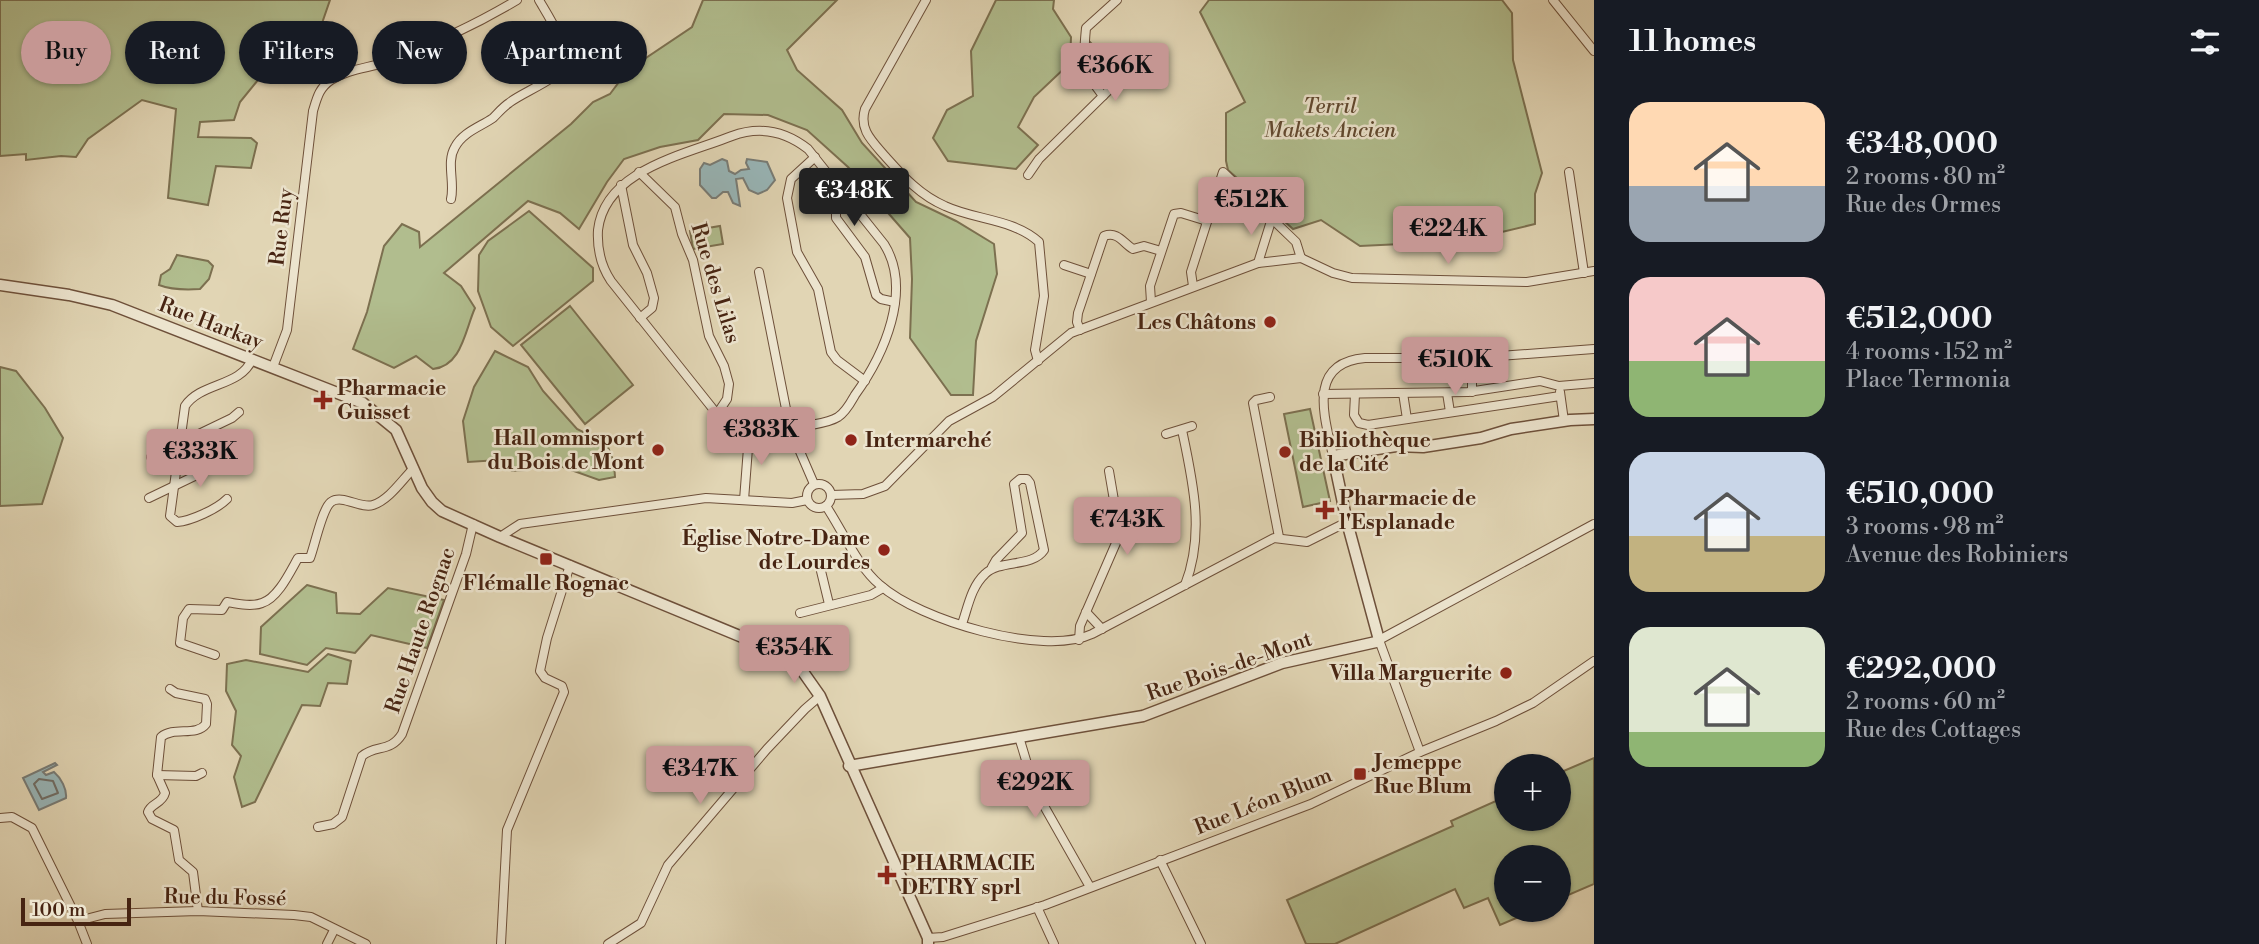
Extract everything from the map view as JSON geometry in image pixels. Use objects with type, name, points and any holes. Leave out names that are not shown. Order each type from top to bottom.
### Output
[{"type":"street","name":"Rue Ruy","points":[[273,367],[287,330],[313,111],[319,90],[330,80],[347,72],[389,61],[471,27],[517,0]]},
{"type":"street","points":[[451,199],[451,158],[461,138],[494,117],[511,101],[557,74],[564,66],[565,56],[556,32],[539,0]]},
{"type":"street","points":[[926,0],[865,108],[862,120],[867,136],[913,187],[945,206],[1028,232],[1039,242],[1044,296],[1035,350],[1038,361]]},
{"type":"street","points":[[1102,96],[1088,77],[1083,58],[1086,28],[1117,0]]},
{"type":"street","points":[[1553,0],[1594,51]]},
{"type":"street","points":[[1028,175],[1040,159],[1121,78]]},
{"type":"street","points":[[744,500],[748,447],[717,414],[608,277],[598,248],[601,218],[607,203],[621,186],[639,172],[736,134],[776,132],[801,144],[815,157],[890,254],[897,278],[895,302],[884,342],[865,381],[838,417],[802,427]]},
{"type":"street","points":[[815,157],[794,175],[787,190],[797,252],[818,289],[831,352],[837,360],[865,381]]},
{"type":"street","name":"Rue des Lilas","points":[[639,172],[675,207],[682,234],[694,260],[709,336],[724,366],[729,384],[727,399],[717,414]]},
{"type":"street","points":[[1193,286],[1191,272],[1223,172],[1296,242],[1301,258]]},
{"type":"street","points":[[1569,172],[1584,273]]},
{"type":"street","points":[[621,186],[633,245],[649,277],[654,298],[652,308],[640,318]]},
{"type":"street","points":[[848,198],[837,207],[836,218],[866,257],[876,295],[895,302]]},
{"type":"street","points":[[1151,302],[1150,286],[1174,214],[1181,213],[1208,221]]},
{"type":"street","points":[[1258,263],[1272,218]]},
{"type":"street","points":[[1080,330],[1077,318],[1106,235],[1120,238],[1133,249],[1144,246],[1161,251]]},
{"type":"street","points":[[831,495],[863,494],[885,486],[949,421],[993,397],[1067,335],[1258,263],[1301,258],[1333,273],[1352,278],[1527,282],[1594,271]]},
{"type":"street","points":[[1064,265],[1091,274]]},
{"type":"street","points":[[759,272],[789,419]]},
{"type":"street","name":"Rue Harkay","points":[[0,285],[69,295],[112,305],[363,403],[396,430],[414,469]]},
{"type":"street","points":[[1423,750],[1379,640],[1347,522],[1323,411],[1323,394],[1329,377],[1348,362],[1365,358],[1472,358],[1594,349]]},
{"type":"street","points":[[227,499],[184,522],[177,522],[170,513],[184,408],[188,401],[198,394],[243,373],[252,359]]},
{"type":"street","points":[[1472,371],[1472,392]]},
{"type":"street","points":[[1323,394],[1472,392],[1540,381],[1559,386],[1594,383]]},
{"type":"street","points":[[1559,386],[1564,421]]},
{"type":"street","points":[[1490,389],[1492,406]]},
{"type":"street","points":[[1403,393],[1407,419]]},
{"type":"street","points":[[1447,393],[1450,412]]},
{"type":"street","points":[[1355,394],[1353,411],[1359,423],[1368,425],[1560,396]]},
{"type":"street","points":[[1244,402],[1254,403],[1256,400],[1270,397]]},
{"type":"street","points":[[1254,403],[1279,537]]},
{"type":"street","points":[[151,457],[232,418],[239,412]]},
{"type":"street","points":[[789,419],[798,421],[802,427],[802,433],[795,440],[785,440],[780,435],[780,425],[789,419]]},
{"type":"street","points":[[1333,456],[1396,446],[1418,447],[1476,439],[1511,429],[1594,419]]},
{"type":"street","points":[[1166,433],[1192,426]]},
{"type":"street","points":[[1182,430],[1196,501],[1191,561],[1185,586]]},
{"type":"street","points":[[748,447],[780,435]]},
{"type":"street","points":[[795,440],[814,484]]},
{"type":"street","points":[[149,498],[226,461],[233,455]]},
{"type":"street","points":[[215,654],[180,643],[183,618],[189,609],[222,610],[227,602],[251,605],[264,603],[274,595],[298,558],[310,558],[325,509],[331,502],[336,500],[370,506],[380,502],[414,469],[432,502],[449,514],[782,654],[805,674],[820,696],[849,766],[893,856],[928,941]]},
{"type":"street","points":[[1079,640],[1080,626],[1113,554],[1117,537],[1117,518],[1109,471]]},
{"type":"street","points":[[962,624],[975,587],[996,560],[1022,533],[1014,484],[1020,479],[1027,479],[1044,550],[1036,558],[992,567]]},
{"type":"street","points":[[814,484],[825,485],[831,495],[826,506],[819,508],[811,506],[807,500],[809,488],[814,484]]},
{"type":"street","points":[[500,537],[520,524],[706,498],[797,503],[807,500]]},
{"type":"street","points":[[826,506],[869,574],[883,588],[915,606],[962,624],[1034,641],[1063,642],[1079,640],[1102,629],[1268,540],[1279,537],[1307,542],[1347,522]]},
{"type":"street","name":"Rue Haute Rognac","points":[[318,827],[333,824],[342,817],[362,756],[392,745],[402,733],[466,554],[472,524]]},
{"type":"street","name":"Rue Bois-de-Mont","points":[[849,766],[1143,716],[1282,663],[1379,640],[1594,524]]},
{"type":"street","points":[[1191,561],[1209,572]]},
{"type":"street","points":[[500,944],[507,830],[564,692],[562,686],[545,678],[540,671],[547,638],[570,565]]},
{"type":"street","points":[[821,571],[830,604]]},
{"type":"street","points":[[800,612],[871,595],[883,588]]},
{"type":"street","points":[[1086,612],[1102,629]]},
{"type":"street","name":"Rue Léon Blum","points":[[928,941],[1037,908],[1311,804],[1423,750],[1534,703],[1594,661]]},
{"type":"street","points":[[170,689],[176,693],[205,699],[206,724],[200,730],[163,734],[157,775],[165,793],[162,800],[150,807],[148,815],[174,830],[179,860],[193,872],[198,911]]},
{"type":"street","points":[[608,944],[641,922],[668,865],[767,749],[820,696]]},
{"type":"street","points":[[1019,737],[1035,790],[1090,887]]},
{"type":"street","points":[[157,775],[195,776],[202,773]]},
{"type":"street","points":[[0,818],[12,817],[32,828],[87,944]]},
{"type":"street","points":[[1160,860],[1201,944]]},
{"type":"street","points":[[1037,908],[1054,944]]},
{"type":"street","name":"Rue du Fossé","points":[[78,921],[105,914],[198,911],[296,915],[310,917],[366,944]]},
{"type":"street","points":[[327,944],[334,930]]},
{"type":"green space","points":[[0,0],[330,0],[323,21],[239,21],[239,84],[255,84],[240,102],[234,120],[200,122],[198,137],[251,138],[257,143],[251,168],[216,166],[208,205],[168,198],[176,109],[142,100],[88,139],[76,157],[26,160],[26,154],[0,156]]},
{"type":"green space","points":[[703,0],[837,0],[787,50],[797,70],[842,110],[862,143],[916,202],[956,221],[994,244],[997,274],[976,341],[973,395],[951,395],[910,338],[910,238],[848,167],[807,130],[768,115],[724,114],[698,140],[660,147],[624,159],[579,229],[560,213],[528,201],[444,273],[461,286],[475,308],[461,346],[443,366],[433,369],[416,356],[394,368],[353,349],[367,312],[384,246],[402,224],[419,232],[420,247],[571,124],[593,102],[610,94],[618,84],[647,84],[647,57],[692,27]]},
{"type":"green space","points":[[996,0],[1054,0],[1053,9],[1071,37],[1070,63],[1034,97],[1018,127],[1038,145],[1016,169],[948,161],[933,138],[947,110],[973,96],[971,51]]},
{"type":"green space","name":"Terril Makets Ancien","points":[[1209,0],[1502,0],[1512,13],[1513,60],[1542,173],[1535,194],[1535,224],[1464,241],[1360,246],[1321,220],[1293,229],[1228,170],[1226,113],[1245,102],[1200,12]]},
{"type":"green space","points":[[1088,40],[1119,73],[1102,88],[1092,71]]},
{"type":"green space","points":[[529,211],[593,268],[593,281],[513,346],[491,327],[478,291],[479,255],[488,241]]},
{"type":"green space","points":[[720,226],[723,244],[693,249],[690,231]]},
{"type":"green space","points":[[177,255],[208,261],[213,266],[209,279],[200,289],[159,285],[161,275],[170,269]]},
{"type":"green space","points":[[570,306],[633,385],[585,424],[521,345]]},
{"type":"green space","points":[[495,351],[528,367],[543,391],[577,429],[608,447],[614,463],[615,477],[599,480],[546,461],[526,470],[512,471],[499,460],[468,462],[463,421],[474,387]]},
{"type":"green space","points":[[0,367],[16,371],[45,408],[63,438],[42,504],[0,506]]},
{"type":"green space","points":[[1310,409],[1330,501],[1303,507],[1284,414]]},
{"type":"green space","points":[[307,585],[336,593],[337,613],[360,614],[388,588],[444,600],[427,648],[371,635],[355,653],[326,648],[307,665],[260,654],[261,627]]},
{"type":"green space","points":[[328,654],[351,661],[347,684],[328,683],[320,706],[302,705],[255,802],[242,807],[234,777],[241,756],[232,745],[236,711],[226,691],[227,664],[246,660],[308,672]]},
{"type":"green space","points":[[1594,758],[1594,884],[1571,894],[1571,845],[1494,845],[1494,912],[1488,898],[1464,908],[1455,889],[1335,944],[1306,944],[1287,900],[1453,826],[1451,821],[1494,802],[1494,831],[1571,831],[1571,768]]},
{"type":"water","points":[[722,159],[727,161],[729,171],[735,174],[749,169],[747,159],[767,162],[775,180],[767,190],[758,194],[749,190],[743,178],[736,179],[740,206],[733,203],[728,192],[712,198],[700,185],[700,169],[704,163],[710,165]]},
{"type":"water","points":[[55,763],[57,765],[43,772],[46,775],[54,772],[57,774],[66,798],[39,810],[23,778]]},
{"type":"place","name":"Les Châtons","points":[[1270,322]]},
{"type":"place","name":"Pharmacie Guisset","points":[[323,400]]},
{"type":"place","name":"Intermarché","points":[[851,440]]},
{"type":"place","name":"Hall omnisport du Bois de Mont","points":[[658,450]]},
{"type":"place","name":"Bibliothèque de la Cité","points":[[1285,452]]},
{"type":"place","name":"Pharmacie de l'Esplanade","points":[[1325,510]]},
{"type":"place","name":"Église Notre-Dame de Lourdes","points":[[884,550]]},
{"type":"place","name":"Flémalle Rognac","points":[[546,559]]},
{"type":"place","name":"Villa Marguerite","points":[[1506,673]]},
{"type":"place","name":"Jemeppe Rue Blum","points":[[1360,774]]},
{"type":"place","name":"PHARMACIE DETRY sprl","points":[[887,875]]}]
